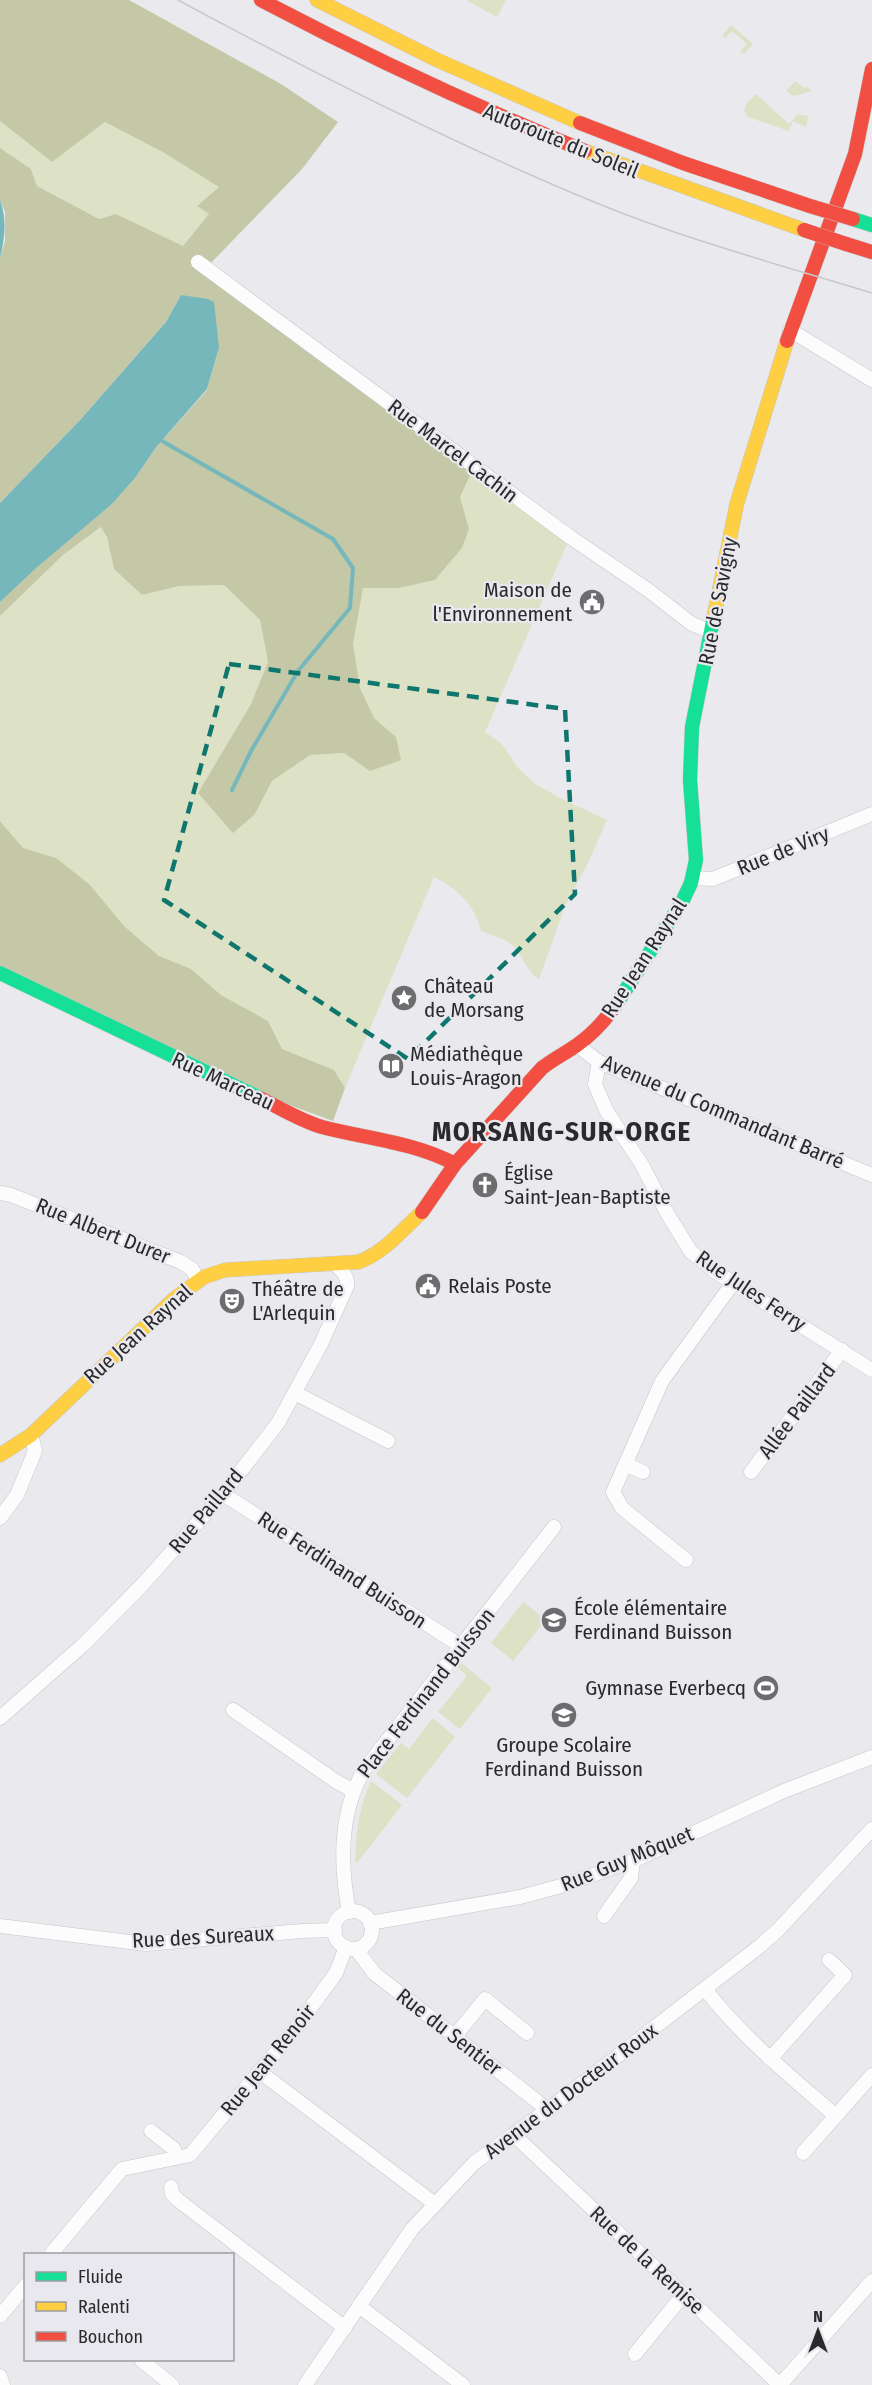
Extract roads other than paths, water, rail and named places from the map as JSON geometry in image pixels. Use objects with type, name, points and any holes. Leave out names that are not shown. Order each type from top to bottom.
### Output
[{"type":"main road","name":"Autoroute du Soleil","points":[[261,0],[367,56],[504,118],[642,174],[872,252]]},
{"type":"main road","name":"Autoroute du Soleil","points":[[317,0],[450,67],[581,124],[702,170],[872,225]]},
{"type":"main road","name":"Rue de Savigny","points":[[693,878],[696,853],[690,780],[691,749],[696,708],[740,488],[790,330],[855,154],[872,69]]},
{"type":"main road","name":"Rue de Savigny","points":[[855,154],[872,121]]},
{"type":"main road","name":"Rue Jean Raynal","points":[[0,1455],[31,1435],[158,1314],[198,1280],[225,1270],[335,1264],[367,1259],[407,1227],[424,1210],[455,1164],[542,1068],[557,1056],[578,1045],[599,1026],[682,902],[693,878]]},
{"type":"main road","name":"Rue Marceau","points":[[0,973],[319,1126],[404,1143],[440,1155],[455,1164]]},
{"type":"street","name":"Rue Marcel Cachin","points":[[198,262],[570,537],[648,590],[692,624],[712,632]]},
{"type":"street","points":[[790,330],[872,380]]},
{"type":"street","name":"Rue de Viry","points":[[693,878],[713,879],[872,814]]},
{"type":"street","name":"Avenue du Commandant Barré","points":[[578,1045],[599,1062],[872,1175]]},
{"type":"street","name":"Rue Jules Ferry","points":[[599,1062],[595,1084],[611,1119],[642,1165],[667,1214],[691,1252],[716,1272],[872,1370]]},
{"type":"street","name":"Rue Albert Durer","points":[[0,1193],[88,1224],[181,1262],[192,1269],[198,1280]]},
{"type":"street","name":"Rue Paillard","points":[[0,1718],[84,1644],[143,1584],[223,1494],[278,1423],[321,1344],[347,1286],[348,1280],[335,1264]]},
{"type":"street","points":[[686,1560],[617,1502],[613,1492],[662,1381],[734,1282]]},
{"type":"street","name":"Allée Paillard","points":[[752,1472],[842,1350]]},
{"type":"street","points":[[295,1393],[388,1441]]},
{"type":"street","points":[[0,1518],[17,1494],[33,1456],[35,1450],[31,1435]]},
{"type":"street","points":[[625,1464],[643,1472]]},
{"type":"street","name":"Rue Ferdinand Buisson","points":[[223,1494],[461,1646]]},
{"type":"street","name":"Place Ferdinand Buisson","points":[[350,1912],[343,1882],[343,1850],[354,1791],[364,1770],[554,1527]]},
{"type":"street","points":[[233,1710],[337,1782],[354,1791]]},
{"type":"street","name":"Rue Guy Môquet","points":[[370,1923],[520,1897],[561,1886],[633,1861],[784,1791],[872,1757]]},
{"type":"street","name":"Avenue du Docteur Roux","points":[[305,2385],[412,2229],[474,2163],[548,2110],[778,1930],[872,1829]]},
{"type":"street","points":[[604,1916],[631,1878],[633,1861]]},
{"type":"street","points":[[350,1912],[362,1914],[370,1923],[371,1934],[366,1944],[351,1948],[338,1941],[334,1930],[339,1918],[350,1912]]},
{"type":"street","name":"Rue des Sureaux","points":[[0,1926],[146,1944],[334,1930]]},
{"type":"street","name":"Rue du Sentier","points":[[351,1948],[374,1973],[548,2110]]},
{"type":"street","name":"Rue Jean Renoir","points":[[52,2253],[122,2169],[190,2155],[295,2030],[351,1948]]},
{"type":"street","points":[[771,2059],[845,1975],[829,1960]]},
{"type":"street","points":[[705,1989],[723,2011],[771,2059],[836,2116]]},
{"type":"street","points":[[455,2036],[485,1999],[527,2033]]},
{"type":"street","points":[[260,2072],[435,2204]]},
{"type":"street","points":[[803,2153],[872,2075]]},
{"type":"street","points":[[151,2131],[174,2150],[176,2158]]},
{"type":"street","name":"Rue de la Remise","points":[[514,2135],[780,2385]]},
{"type":"street","points":[[171,2187],[172,2194],[178,2200],[345,2328]]},
{"type":"street","points":[[780,2385],[872,2281]]},
{"type":"street","points":[[0,2316],[24,2287]]},
{"type":"street","points":[[635,2354],[684,2294]]},
{"type":"street","points":[[359,2306],[463,2385]]},
{"type":"street","points":[[142,2361],[172,2385]]},
{"type":"street","points":[[0,2376],[3,2385]]},
{"type":"water","points":[[0,200],[4,214],[4,229],[0,258]]},
{"type":"water","points":[[181,295],[214,302],[219,348],[207,389],[157,446],[135,478],[112,504],[36,568],[0,602],[0,503],[81,419],[166,322]]},
{"type":"waterway","points":[[162,441],[333,539],[353,568],[350,608],[298,671],[251,751],[232,790]]},
{"type":"tram line","points":[[178,0],[386,108],[492,158],[599,204],[734,252],[872,293]]},
{"type":"place","name":"Maison de l'Environnement","points":[[592,602]]},
{"type":"place","name":"Château de Morsang","points":[[404,998]]},
{"type":"place","name":"Médiathèque Louis-Aragon","points":[[391,1066]]},
{"type":"place","name":"Église Saint-Jean-Baptiste","points":[[485,1185]]},
{"type":"place","name":"Relais Poste","points":[[428,1286]]},
{"type":"place","name":"Théâtre de L'Arlequin","points":[[232,1301]]},
{"type":"place","name":"École élémentaire Ferdinand Buisson","points":[[554,1620]]},
{"type":"place","name":"Gymnase Everbecq","points":[[766,1688]]},
{"type":"place","name":"Groupe Scolaire Ferdinand Buisson","points":[[564,1715]]},
{"type":"district","name":"MORSANG-SUR-ORGE","points":[[562,1132]]}]
